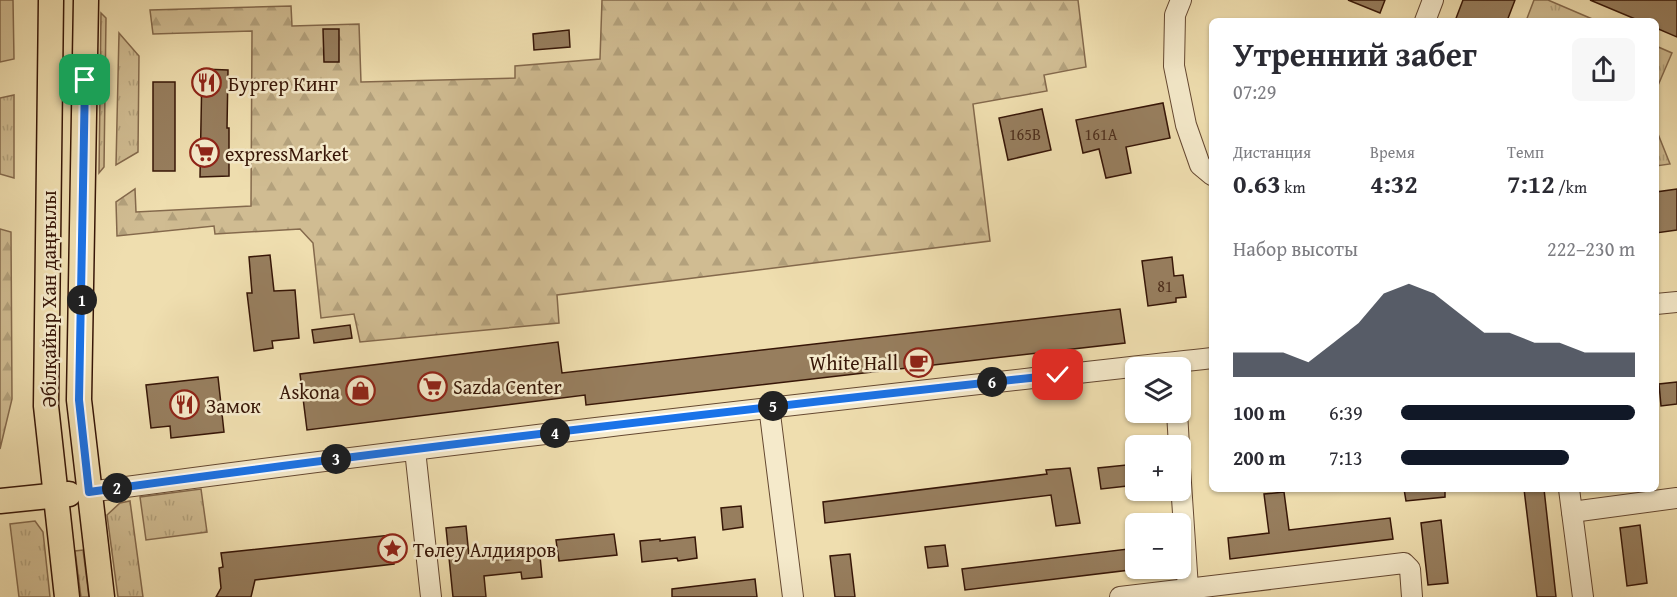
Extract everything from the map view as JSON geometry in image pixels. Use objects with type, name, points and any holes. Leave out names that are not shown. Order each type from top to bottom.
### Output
[{"type":"main road","name":"Әбілқайыр Хан даңғылы","points":[[51,0],[46,406],[68,597]]},
{"type":"main road","name":"Әбілқайыр Хан даңғылы","points":[[86,0],[79,400],[102,597]]},
{"type":"main road","points":[[49,80],[85,80]]},
{"type":"main road","points":[[0,501],[89,492]]},
{"type":"street","points":[[1181,0],[1174,15],[1174,66],[1186,125],[1200,165],[1209,172]]},
{"type":"street","points":[[1426,18],[1433,0]]},
{"type":"street","points":[[1659,304],[1677,302]]},
{"type":"street","points":[[1191,362],[1209,359]]},
{"type":"street","points":[[89,492],[769,406],[1125,370]]},
{"type":"street","points":[[769,406],[793,597]]},
{"type":"street","points":[[416,450],[431,597]]},
{"type":"street","points":[[1569,492],[1583,597]]},
{"type":"street","points":[[1572,512],[1677,498]]},
{"type":"street","points":[[1182,501],[1188,588]]},
{"type":"street","points":[[1120,597],[1404,563],[1410,569],[1412,597]]},
{"type":"green space","points":[[0,0],[13,0],[14,59],[0,62]]},
{"type":"green space","points":[[602,0],[1078,0],[1086,67],[1044,75],[1047,91],[973,104],[990,241],[557,295],[559,323],[360,342],[354,314],[321,318],[313,243],[300,229],[215,234],[214,226],[117,236],[116,202],[135,189],[136,212],[251,206],[252,31],[153,34],[150,10],[291,6],[292,26],[359,24],[361,82],[515,78],[515,66],[600,59]]},
{"type":"green space","points":[[1534,0],[1548,0],[1590,18],[1527,18]]},
{"type":"green space","points":[[101,13],[106,18],[104,167],[99,173]]},
{"type":"green space","points":[[119,33],[139,56],[138,152],[116,165]]},
{"type":"green space","points":[[1659,47],[1672,53],[1659,83]]},
{"type":"green space","points":[[14,95],[14,178],[0,174],[0,98]]},
{"type":"green space","points":[[1659,136],[1670,164],[1659,166]]},
{"type":"green space","points":[[0,229],[11,232],[12,399],[0,449]]},
{"type":"green space","points":[[201,489],[207,532],[146,540],[140,497]]},
{"type":"green space","points":[[130,501],[143,597],[118,597],[107,515],[120,503]]},
{"type":"green space","points":[[35,521],[43,532],[50,597],[19,597],[10,524]]},
{"type":"green space","points":[[83,550],[89,597],[81,597],[75,551]]},
{"type":"building","points":[[1348,0],[1385,0],[1380,13]]},
{"type":"building","points":[[1463,0],[1515,0],[1508,18],[1456,18]]},
{"type":"building","points":[[1590,0],[1677,0],[1677,37],[1659,29],[1659,18],[1633,18]]},
{"type":"building","points":[[323,29],[339,29],[339,62],[324,62]]},
{"type":"building","points":[[569,30],[570,47],[534,50],[533,34]]},
{"type":"building","points":[[202,69],[228,70],[229,176],[200,177]]},
{"type":"building","points":[[153,82],[175,82],[175,171],[153,171]]},
{"type":"building","points":[[1163,103],[1170,138],[1126,147],[1131,173],[1106,178],[1099,149],[1083,153],[1076,120]]},
{"type":"building","points":[[1042,109],[1051,150],[1008,160],[999,118]]},
{"type":"building","points":[[1677,189],[1677,230],[1659,233],[1659,192]]},
{"type":"building","points":[[270,255],[274,291],[295,290],[299,338],[272,341],[273,348],[254,351],[247,293],[252,293],[249,257]]},
{"type":"building","points":[[1172,257],[1174,276],[1183,275],[1186,297],[1176,298],[1176,302],[1148,306],[1142,261]]},
{"type":"building","points":[[1120,309],[1125,343],[586,405],[585,395],[307,430],[300,374],[558,342],[562,373]]},
{"type":"building","points":[[350,325],[352,338],[314,343],[312,330]]},
{"type":"building","name":"Замок","points":[[218,377],[224,432],[171,438],[170,426],[151,428],[146,385]]},
{"type":"building","points":[[1677,382],[1677,404],[1661,406],[1659,384]]},
{"type":"building","points":[[1125,465],[1125,486],[1101,489],[1098,468]]},
{"type":"building","points":[[1070,468],[1080,523],[1056,526],[1051,495],[825,523],[823,502],[1047,474],[1046,470]]},
{"type":"building","points":[[1284,492],[1289,530],[1390,518],[1393,539],[1230,559],[1228,538],[1269,533],[1264,494]]},
{"type":"building","points":[[1404,492],[1445,492],[1445,497],[1406,501]]},
{"type":"building","points":[[1524,492],[1544,492],[1556,597],[1537,597]]},
{"type":"building","points":[[741,506],[743,527],[723,530],[721,508]]},
{"type":"building","points":[[1441,520],[1448,583],[1428,585],[1421,523]]},
{"type":"building","points":[[1640,525],[1647,583],[1627,586],[1620,528]]},
{"type":"building","points":[[466,526],[469,556],[505,552],[506,560],[540,556],[542,577],[522,579],[521,572],[484,576],[486,597],[453,597],[446,528]]},
{"type":"building","points":[[614,534],[617,555],[559,561],[556,540]]},
{"type":"building","points":[[391,535],[394,564],[255,580],[251,597],[216,597],[221,588],[219,568],[223,567],[221,553]]},
{"type":"building","points":[[695,537],[697,558],[642,562],[640,541]]},
{"type":"building","points":[[945,545],[948,566],[928,568],[925,547]]},
{"type":"building","points":[[1125,549],[1125,571],[965,590],[962,569]]},
{"type":"building","points":[[850,554],[855,597],[835,597],[830,556]]},
{"type":"building","points":[[755,579],[757,597],[672,597],[672,589]]},
{"type":"place","name":"Бургер Кинг","points":[[207,83]]},
{"type":"place","name":"expressMarket","points":[[204,153]]},
{"type":"place","name":"White Hall","points":[[919,362]]},
{"type":"place","name":"Sazda Center","points":[[432,386]]},
{"type":"place","name":"Askona","points":[[361,391]]},
{"type":"place","name":"Замок","points":[[185,405]]},
{"type":"place","name":"Төлеу Алдияров","points":[[392,549]]},
{"type":"route","points":[[85,80],[79,400],[89,492],[283,465],[769,406],[1058,375]]}]
